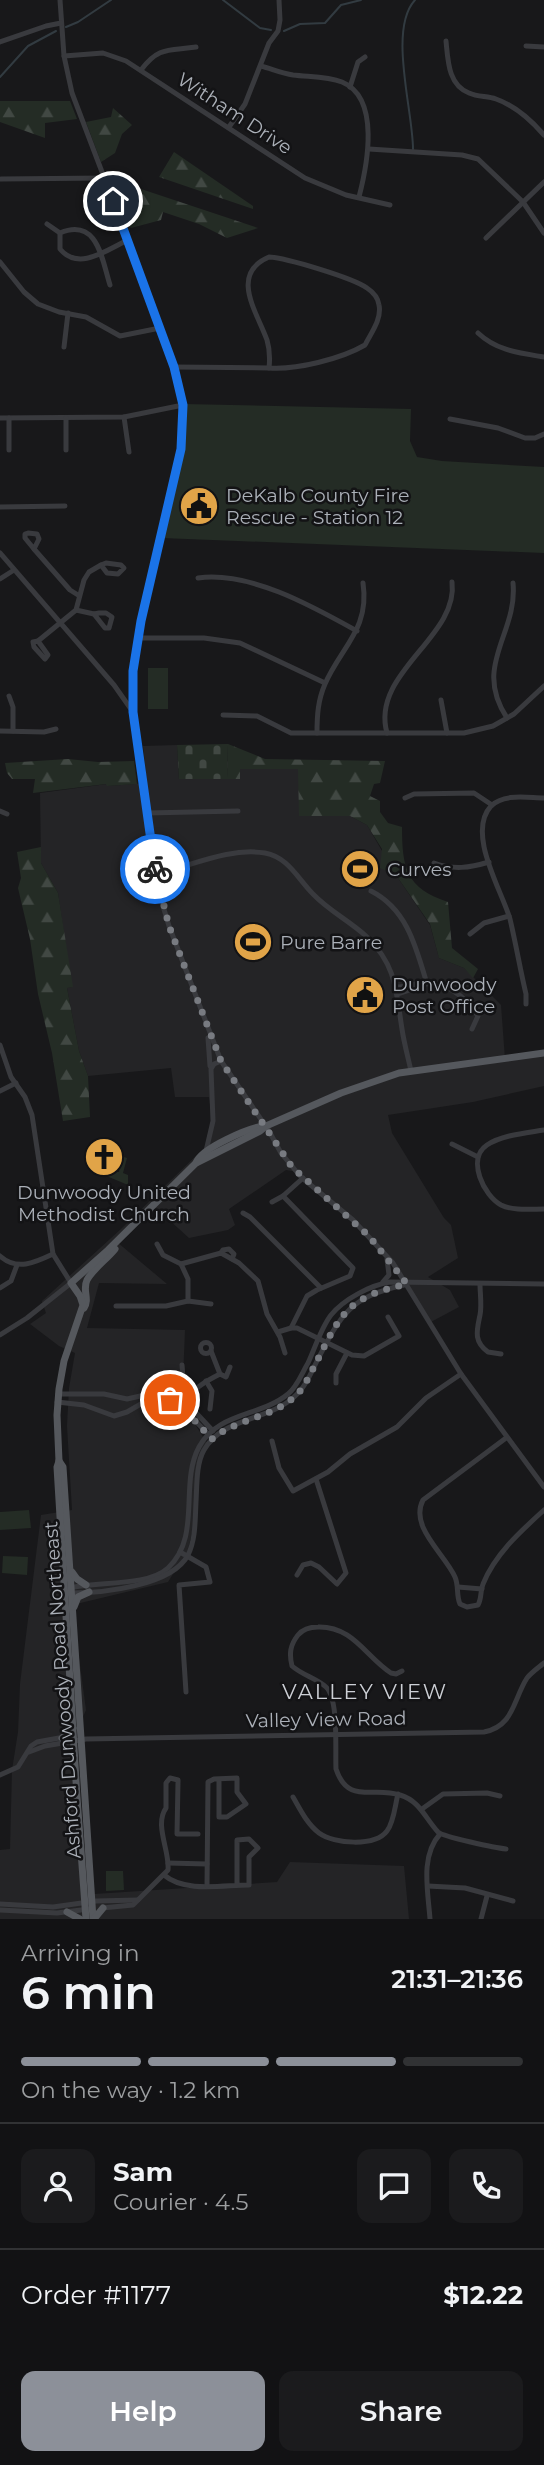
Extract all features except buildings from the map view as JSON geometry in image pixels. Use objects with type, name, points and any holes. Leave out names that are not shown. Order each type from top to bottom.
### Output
[{"type":"main road","points":[[81,1311],[82,1300],[71,1283],[197,1163],[266,1126],[359,1086],[411,1071],[544,1053]]},
{"type":"main road","points":[[197,1163],[198,1157],[219,1144],[256,1127],[266,1126]]},
{"type":"main road","name":"Ashford Dunwoody Road Northeast","points":[[94,1919],[89,1906],[77,1740],[73,1607],[57,1467],[58,1398],[64,1361],[81,1311],[87,1303],[87,1280],[107,1260],[119,1240]]},
{"type":"main road","name":"Ashford Dunwoody Road Northeast","points":[[59,1461],[64,1467],[71,1570],[73,1727],[77,1740]]},
{"type":"main road","points":[[71,1570],[88,1588],[78,1597],[73,1607]]},
{"type":"main road","points":[[62,1738],[73,1727]]},
{"type":"main road","name":"Ashford Dunwoody Road Northeast","points":[[86,1919],[89,1906]]},
{"type":"main road","points":[[94,1919],[103,1908]]},
{"type":"main road","points":[[67,1912],[80,1919]]},
{"type":"street","points":[[60,0],[64,56],[72,93],[174,367],[183,405],[181,449],[138,638],[133,690],[133,712],[156,874],[169,926],[221,1061],[266,1126],[284,1158],[303,1178],[353,1220],[387,1256],[461,1374],[544,1487]]},
{"type":"street","points":[[229,127],[246,104],[269,43],[279,25],[279,0]]},
{"type":"street","points":[[0,42],[61,23]]},
{"type":"street","points":[[446,41],[448,64],[458,85],[470,94],[488,96],[506,103],[528,117],[544,135]]},
{"type":"street","points":[[526,46],[544,47]]},
{"type":"street","points":[[141,70],[160,52],[173,48],[196,47]]},
{"type":"street","name":"Witham Drive","points":[[64,56],[103,52],[126,61],[305,178],[333,190],[390,205]]},
{"type":"street","points":[[350,87],[358,62],[365,57]]},
{"type":"street","points":[[261,66],[291,75],[337,80],[350,87],[360,99],[369,136],[369,149],[359,197]]},
{"type":"street","points":[[369,149],[462,155],[478,159],[523,202],[544,233]]},
{"type":"street","points":[[1,179],[104,178]]},
{"type":"street","points":[[486,238],[544,181]]},
{"type":"street","points":[[47,223],[60,233],[61,249],[69,257],[94,257],[128,240]]},
{"type":"street","points":[[60,233],[71,230],[88,233],[99,246],[110,285]]},
{"type":"street","points":[[174,367],[269,369],[295,367],[342,355],[365,345],[380,313],[377,297],[364,285],[280,257],[269,257],[256,264],[250,271],[248,286],[267,342],[269,369]]},
{"type":"street","points":[[0,262],[32,300],[45,308],[86,317],[120,336],[160,328]]},
{"type":"street","points":[[64,347],[68,313]]},
{"type":"street","points":[[478,333],[506,350],[544,357]]},
{"type":"street","points":[[0,418],[124,416],[183,405]]},
{"type":"street","points":[[124,416],[129,452]]},
{"type":"street","points":[[9,418],[9,450]]},
{"type":"street","points":[[65,418],[66,450]]},
{"type":"street","points":[[450,419],[498,428],[525,438],[544,434]]},
{"type":"street","points":[[0,507],[65,506]]},
{"type":"street","points":[[34,549],[70,590],[78,594]]},
{"type":"street","points":[[0,553],[116,688],[133,712]]},
{"type":"street","points":[[38,641],[76,610],[78,594],[89,572],[101,565]]},
{"type":"street","points":[[0,579],[14,570]]},
{"type":"street","points":[[198,578],[227,578],[253,582],[357,631]]},
{"type":"street","points":[[387,733],[385,712],[390,695],[402,674],[439,626],[453,590],[452,582]]},
{"type":"street","points":[[317,733],[318,706],[325,683],[357,631],[363,612],[363,583]]},
{"type":"street","points":[[507,718],[497,701],[493,673],[497,649],[514,601],[513,583]]},
{"type":"street","points":[[76,610],[94,614]]},
{"type":"street","points":[[138,638],[227,640],[276,658],[325,683]]},
{"type":"street","points":[[223,715],[250,715],[291,733],[447,733],[479,730],[507,718],[544,686]]},
{"type":"street","points":[[116,688],[133,690]]},
{"type":"street","points":[[9,695],[13,707],[13,731]]},
{"type":"street","points":[[441,700],[447,733]]},
{"type":"street","points":[[0,731],[56,729]]},
{"type":"street","points":[[405,798],[414,794],[474,793],[492,805]]},
{"type":"street","points":[[526,1004],[509,916],[489,862],[483,830],[485,816],[492,805],[514,797],[544,798]]},
{"type":"street","points":[[0,811],[7,814]]},
{"type":"street","points":[[147,813],[238,811]]},
{"type":"street","points":[[156,874],[204,860],[257,852],[276,857],[292,869],[320,901],[373,943],[386,960],[398,990],[402,1030],[411,1071]]},
{"type":"street","points":[[434,863],[451,868],[467,868],[489,862]]},
{"type":"street","points":[[371,891],[384,897],[408,928],[427,984]]},
{"type":"street","points":[[470,934],[484,923],[509,916]]},
{"type":"street","points":[[398,990],[427,984],[450,988],[472,1007],[478,1016],[472,1029]]},
{"type":"street","points":[[206,1151],[214,1121],[208,1031]]},
{"type":"street","points":[[0,1045],[32,1115],[53,1254],[71,1283],[27,1318],[0,1335]]},
{"type":"street","points":[[211,1069],[221,1061]]},
{"type":"street","points":[[0,1091],[16,1083]]},
{"type":"street","points":[[544,1130],[486,1145],[478,1157],[482,1181],[487,1191],[499,1203],[516,1208],[544,1209]]},
{"type":"street","points":[[211,1139],[219,1144]]},
{"type":"street","points":[[452,1144],[478,1157]]},
{"type":"street","points":[[272,1202],[303,1178]]},
{"type":"street","points":[[283,1196],[353,1268],[350,1276],[307,1296],[291,1328]]},
{"type":"street","points":[[243,1213],[321,1288]]},
{"type":"street","points":[[157,1244],[163,1255],[181,1264],[188,1279],[188,1301]]},
{"type":"street","points":[[181,1264],[221,1253],[258,1281],[267,1314],[278,1332],[285,1353]]},
{"type":"street","points":[[0,1255],[17,1265],[34,1263],[53,1254]]},
{"type":"street","points":[[70,1591],[140,1579],[158,1574],[167,1568],[180,1552],[186,1533],[194,1460],[225,1422],[273,1403],[288,1394],[301,1377],[332,1314],[355,1297],[380,1284],[389,1275],[387,1256]]},
{"type":"street","points":[[0,1288],[11,1281],[17,1265]]},
{"type":"street","points":[[380,1284],[398,1281],[407,1284]]},
{"type":"street","points":[[88,1588],[141,1585],[157,1580],[172,1572],[188,1556],[195,1527],[201,1456],[212,1435],[274,1410],[296,1396],[344,1314],[359,1301],[379,1290],[407,1284],[544,1284]]},
{"type":"street","points":[[480,1284],[480,1314],[476,1329],[478,1342],[488,1352],[501,1354]]},
{"type":"street","points":[[116,1306],[166,1306],[188,1301],[211,1304]]},
{"type":"street","points":[[278,1332],[297,1328],[347,1353],[364,1356],[399,1336],[388,1317]]},
{"type":"street","points":[[211,1351],[220,1374],[226,1377],[230,1367]]},
{"type":"street","points":[[336,1383],[337,1374],[347,1353]]},
{"type":"street","points":[[182,1365],[183,1378],[193,1391]]},
{"type":"street","points":[[183,1403],[193,1391],[220,1374]]},
{"type":"street","points":[[272,1441],[279,1468],[293,1491],[397,1427],[426,1398],[461,1374]]},
{"type":"street","points":[[206,1381],[212,1391],[211,1409]]},
{"type":"street","points":[[58,1398],[104,1394],[127,1399],[167,1391],[177,1395],[212,1435]]},
{"type":"street","points":[[58,1398],[114,1416],[156,1399],[183,1403]]},
{"type":"street","points":[[506,1438],[423,1500],[419,1509],[420,1522],[454,1573],[458,1601],[467,1606],[478,1605],[482,1589],[511,1541],[544,1510]]},
{"type":"street","points":[[297,1574],[303,1565],[311,1563],[337,1584],[346,1573],[316,1479]]},
{"type":"street","points":[[180,1552],[205,1567],[210,1582],[180,1585],[186,1692]]},
{"type":"street","points":[[458,1587],[482,1589]]},
{"type":"street","points":[[402,1671],[396,1674],[383,1668],[358,1642],[327,1627],[313,1627],[301,1631],[290,1649],[292,1666],[329,1690],[333,1697],[336,1769],[339,1779],[346,1787],[355,1792],[398,1794],[410,1799],[422,1809],[440,1835],[506,1849]]},
{"type":"street","name":"Valley View Road","points":[[77,1740],[490,1731],[506,1721],[527,1678],[544,1663]]},
{"type":"street","points":[[0,1776],[18,1768],[31,1746],[41,1740],[77,1740]]},
{"type":"street","points":[[29,1752],[77,1740]]},
{"type":"street","points":[[0,1910],[67,1912],[89,1906],[129,1906],[138,1900],[168,1870],[163,1834],[166,1783],[174,1778],[178,1783],[177,1834]]},
{"type":"street","points":[[207,1886],[207,1785],[210,1780],[219,1779],[237,1778],[237,1792],[246,1804],[227,1817],[219,1817],[219,1779]]},
{"type":"street","points":[[422,1809],[443,1794],[488,1793],[500,1796]]},
{"type":"street","points":[[293,1797],[305,1818],[319,1833],[336,1839],[362,1841],[374,1840],[389,1829],[398,1794]]},
{"type":"street","points":[[163,1834],[198,1834]]},
{"type":"street","points":[[430,1919],[427,1858],[432,1843],[440,1835]]},
{"type":"street","points":[[164,1875],[174,1882],[207,1886],[249,1885],[249,1857],[258,1848],[248,1839],[237,1840],[237,1885]]},
{"type":"street","points":[[169,1863],[207,1864]]},
{"type":"street","points":[[428,1886],[465,1888],[513,1901]]},
{"type":"street","points":[[481,1919],[487,1895]]},
{"type":"street","points":[[0,1904],[89,1906],[138,1900]]},
{"type":"shaded area","points":[[177,745],[179,779],[239,779],[240,769],[299,769],[299,816],[350,816],[367,825],[396,875],[430,925],[439,958],[464,968],[501,1005],[505,1059],[544,1054],[544,1086],[473,1102],[388,1115],[392,1133],[444,1218],[451,1225],[458,1258],[428,1277],[450,1290],[459,1307],[429,1323],[384,1254],[361,1227],[297,1172],[286,1170],[229,1209],[235,1225],[228,1230],[189,1238],[156,1208],[117,1242],[167,1284],[99,1283],[87,1328],[185,1330],[182,1404],[207,1443],[197,1465],[197,1512],[188,1550],[168,1582],[72,1605],[86,1710],[76,1733],[83,1841],[94,1894],[277,1882],[290,1862],[404,1866],[409,1919],[0,1919],[0,1850],[10,1849],[12,1770],[41,1515],[72,1510],[67,1426],[69,1388],[75,1353],[59,1346],[30,1324],[46,1313],[42,1301],[206,1146],[212,1119],[209,1097],[175,1097],[171,1068],[88,1076],[79,1051],[67,988],[72,987],[58,893],[41,863],[40,793],[107,784],[147,783],[143,746]]},
{"type":"green space","points":[[0,101],[70,101],[77,119],[45,123],[45,138],[0,122]]},
{"type":"green space","points":[[113,108],[132,125],[122,134],[115,153],[101,162],[86,122],[111,117]]},
{"type":"green space","points":[[174,152],[253,206],[253,209],[159,177]]},
{"type":"green space","points":[[141,189],[258,228],[227,238],[199,224],[163,212],[161,220],[131,228],[125,223],[119,201],[139,193]]},
{"type":"green space","points":[[183,404],[411,409],[410,441],[417,457],[544,467],[544,553],[162,538],[183,445]]},
{"type":"green space","points":[[148,668],[168,668],[168,709],[148,709]]},
{"type":"green space","points":[[228,744],[265,759],[385,761],[380,783],[374,784],[370,796],[380,801],[380,812],[388,823],[402,827],[403,854],[409,875],[423,890],[448,902],[452,948],[478,969],[473,978],[464,968],[439,958],[430,924],[396,875],[380,868],[382,849],[367,825],[350,816],[299,816],[298,769],[240,769],[240,779],[227,779]]},
{"type":"green space","points":[[228,744],[227,779],[179,779],[177,745]]},
{"type":"green space","points":[[68,759],[134,761],[137,784],[106,784],[33,793],[35,779],[12,779],[7,773],[5,763]]},
{"type":"green space","points":[[41,847],[41,863],[58,893],[73,987],[67,988],[79,1051],[88,1076],[90,1117],[63,1121],[30,939],[18,888],[21,878],[17,852]]},
{"type":"green space","points":[[121,1156],[127,1158],[123,1173],[128,1175],[128,1185],[97,1172],[98,1168],[119,1172]]},
{"type":"green space","points":[[29,1510],[31,1528],[0,1530],[0,1512]]},
{"type":"green space","points":[[3,1556],[28,1557],[27,1575],[2,1573]]},
{"type":"green space","points":[[106,1871],[123,1871],[124,1890],[106,1891]]},
{"type":"waterway","points":[[66,27],[111,0]]},
{"type":"waterway","points":[[223,0],[260,28],[271,30]]},
{"type":"waterway","points":[[284,31],[300,24],[325,23],[341,5],[361,0]]},
{"type":"waterway","points":[[413,149],[404,71],[403,30],[407,13],[415,0]]},
{"type":"waterway","points":[[0,77],[28,46],[56,31]]},
{"type":"way so far","points":[[155,869],[169,926],[221,1061],[269,1131],[284,1158],[379,1246],[407,1284],[379,1290],[359,1301],[344,1314],[331,1331],[305,1384],[296,1396],[274,1410],[226,1429],[212,1439],[181,1406],[170,1400]]},
{"type":"place","name":"DeKalb County Fire Rescue - Station 12","points":[[199,506]]},
{"type":"place","name":"Curves","points":[[360,869]]},
{"type":"place","name":"Pure Barre","points":[[253,942]]},
{"type":"place","name":"Dunwoody Post Office","points":[[365,995]]},
{"type":"place","name":"Dunwoody United Methodist Church","points":[[104,1157]]},
{"type":"district","name":"VALLEY VIEW","points":[[365,1692]]},
{"type":"route","points":[[113,201],[174,367],[183,405],[181,449],[141,621],[133,671],[133,712],[155,869]]}]
